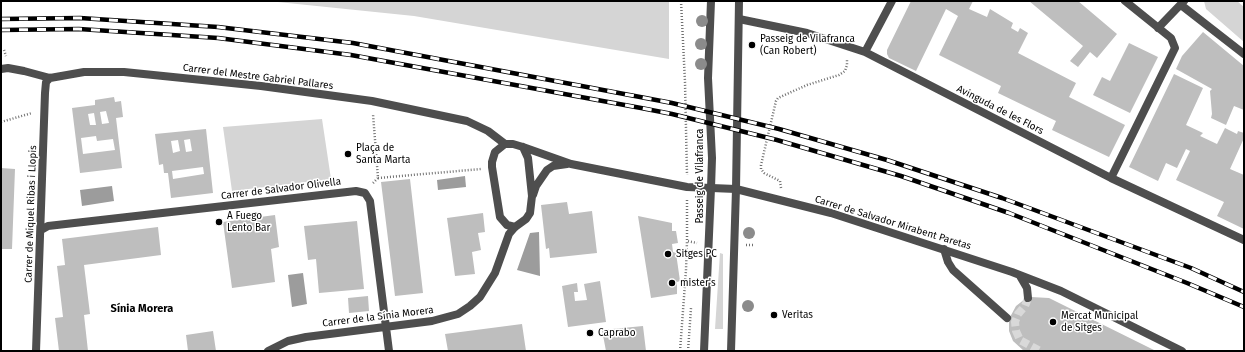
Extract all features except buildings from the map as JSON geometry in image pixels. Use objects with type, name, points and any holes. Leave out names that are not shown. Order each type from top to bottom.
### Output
[{"type":"street","name":"Passeig de Vilafranca","points":[[704,351],[712,158],[708,85],[711,1]]},
{"type":"street","points":[[730,351],[736,190],[739,1]]},
{"type":"street","points":[[866,52],[892,1]]},
{"type":"street","points":[[1111,178],[1175,48],[1171,38],[1125,1]]},
{"type":"street","points":[[1158,28],[1183,3],[1244,54]]},
{"type":"street","name":"Avinguda de les Flors","points":[[739,20],[808,33],[866,52],[1111,178],[1244,240]]},
{"type":"street","name":"Carrer del Mestre Gabriel Pallares","points":[[1,69],[8,68],[50,78],[84,72],[124,72],[261,86],[372,101],[467,121],[488,131],[505,144]]},
{"type":"street","name":"Carrer de Miquel Ribas i Llopis","points":[[36,351],[44,110],[46,82],[50,78]]},
{"type":"street","name":"Carrer de la Sínia Morera","points":[[505,144],[513,144],[524,147],[571,164],[687,187],[711,188]]},
{"type":"street","points":[[505,144],[495,152],[492,168],[500,217],[507,225],[515,227]]},
{"type":"street","name":"Carrer de la Sínia Morera","points":[[268,351],[288,341],[306,337],[386,328],[446,318],[458,314],[470,306],[480,297],[488,286],[495,273],[510,234],[515,227],[526,219],[530,213],[532,196],[528,158],[524,147]]},
{"type":"street","name":"Carrer de la Sínia Morera","points":[[532,196],[536,186],[547,170],[553,166],[571,164]]},
{"type":"street","name":"Carrer de Salvador Mirabent Paretas","points":[[711,188],[736,190],[831,213],[1012,272],[1061,291],[1182,351]]},
{"type":"street","name":"Carrer de Salvador Olivella","points":[[41,230],[48,226],[356,190],[365,193]]},
{"type":"street","points":[[365,193],[370,201],[388,351]]},
{"type":"street","points":[[944,249],[948,262],[953,270],[1006,318]]},
{"type":"street","points":[[1020,276],[1027,288],[1028,298]]},
{"type":"path","name":"Passeig de Vilafranca","points":[[680,1],[687,142]]},
{"type":"path","points":[[764,173],[761,169],[761,165],[776,101],[778,98],[807,85],[839,75],[845,71],[847,65],[847,46]]},
{"type":"path","points":[[372,101],[378,178]]},
{"type":"path","points":[[1,122],[44,110]]},
{"type":"path","points":[[365,193],[378,178],[492,168]]},
{"type":"path","points":[[680,351],[687,241]]},
{"type":"shaded area","points":[[268,1],[669,1],[669,59],[414,16]]},
{"type":"shaded area","points":[[1204,1],[1237,1],[1244,7],[1244,42],[1206,9]]},
{"type":"shaded area","points":[[322,119],[331,179],[232,191],[223,127]]},
{"type":"shaded area","points":[[465,176],[466,187],[438,190],[437,180]]},
{"type":"shaded area","points":[[112,186],[114,201],[82,206],[80,190]]},
{"type":"shaded area","points":[[539,232],[540,276],[517,270],[530,233]]},
{"type":"shaded area","points":[[720,253],[723,254],[723,329],[715,329]]},
{"type":"shaded area","points":[[303,273],[307,304],[292,307],[288,275]]},
{"type":"tunnel","points":[[1028,298],[1015,322],[1016,331],[1020,340],[1040,351]]},
{"type":"railway","points":[[1,19],[80,18],[218,27],[353,43],[672,103],[779,129],[887,160],[1002,198],[1191,268],[1244,292]]},
{"type":"railway","points":[[1,30],[79,29],[218,38],[351,55],[672,114],[777,140],[901,176],[1009,213],[1244,307]]},
{"type":"place","name":"Passeig de Vilafranca (Can Robert)","points":[[752,45]]},
{"type":"place","name":"Plaça de Santa Marta","points":[[348,154]]},
{"type":"place","name":"A Fuego Lento Bar","points":[[219,222]]},
{"type":"place","name":"Sitges PC","points":[[668,254]]},
{"type":"place","name":"mister's","points":[[672,283]]},
{"type":"place","name":"Veritas","points":[[774,315]]},
{"type":"place","name":"Mercat Municipal de Sitges","points":[[1053,322]]},
{"type":"place","name":"Caprabo","points":[[590,333]]},
{"type":"district","name":"Sínia Morera","points":[[142,309]]}]
